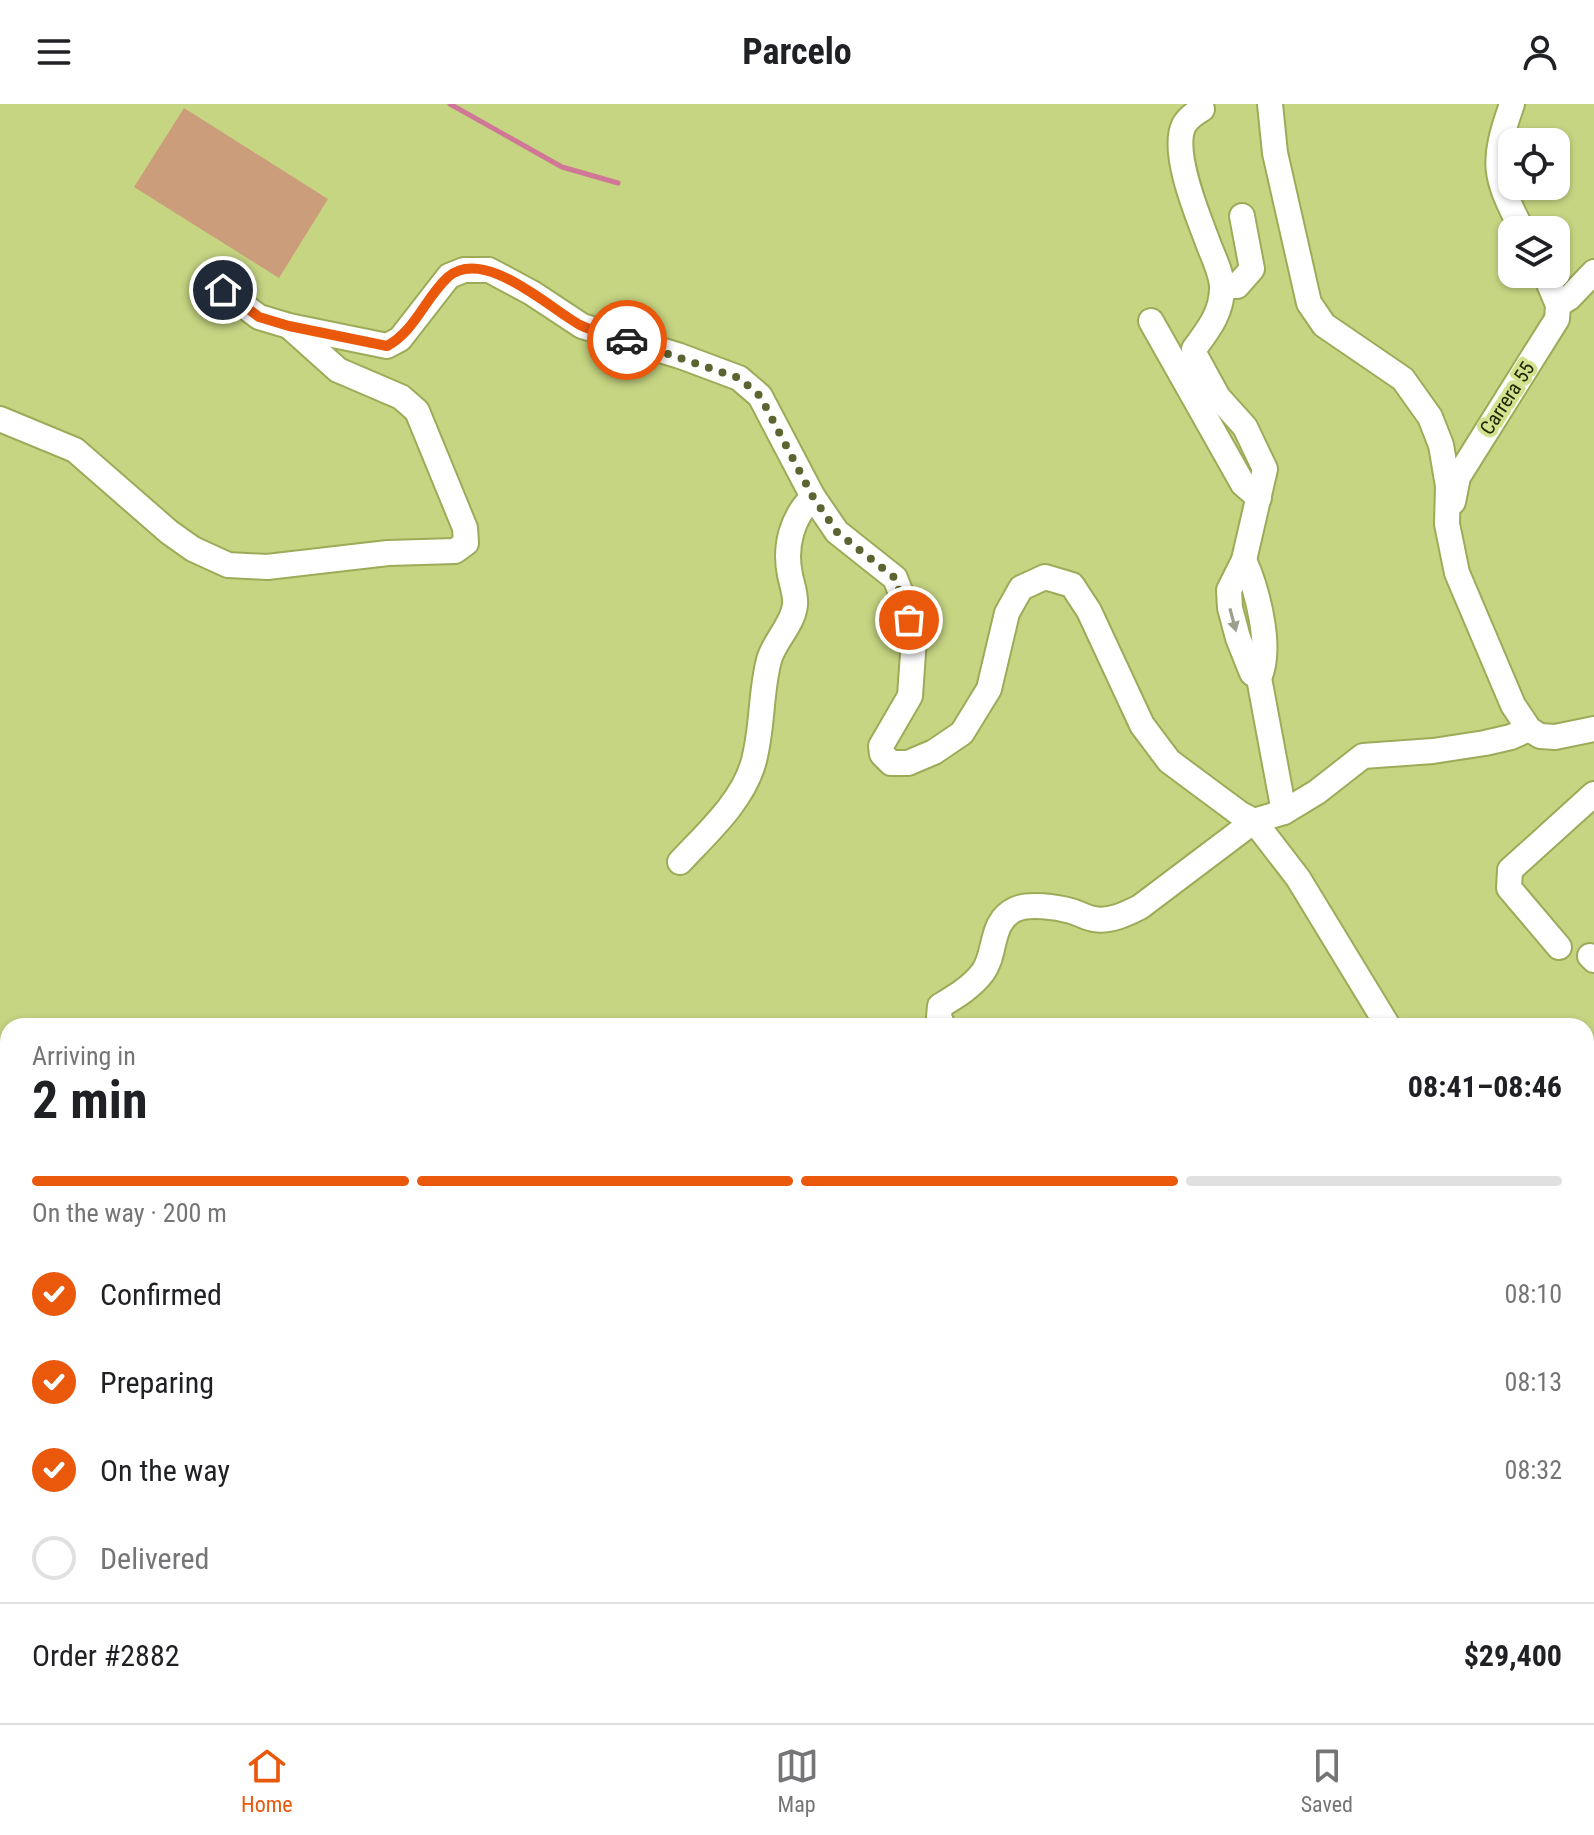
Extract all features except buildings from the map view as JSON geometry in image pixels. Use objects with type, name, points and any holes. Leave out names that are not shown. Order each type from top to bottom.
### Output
[{"type":"street","points":[[1270,104],[1275,153],[1309,303],[1324,325],[1403,379],[1418,398],[1441,445],[1448,486],[1447,524],[1462,589],[1513,705],[1529,729],[1540,736],[1555,737],[1594,729]]},
{"type":"street","points":[[1512,104],[1496,162],[1504,195],[1515,216]]},
{"type":"street","points":[[1202,109],[1190,117],[1183,128],[1181,145],[1190,191],[1222,286],[1218,310],[1208,333],[1194,349],[1218,397],[1245,427],[1265,469],[1244,560],[1256,587],[1263,637],[1264,668],[1259,678],[1284,812]]},
{"type":"street","points":[[1222,286],[1237,286],[1252,269],[1242,216]]},
{"type":"street","points":[[223,290],[259,317],[387,346],[400,339],[449,276],[464,270],[489,270],[532,293],[582,326],[739,378],[760,396],[813,497],[837,532],[895,578],[914,639],[910,696],[881,746],[882,754],[891,763],[908,763],[921,758],[962,733],[989,689],[1007,613],[1021,588],[1045,577],[1072,585],[1089,611],[1142,725],[1169,761],[1254,821],[1298,878],[1383,1018]]},
{"type":"street","points":[[1551,288],[1558,305],[1594,272]]},
{"type":"street","name":"Carrera 55","points":[[1447,524],[1458,477],[1557,319],[1558,305]]},
{"type":"street","points":[[1151,321],[1243,484],[1259,498]]},
{"type":"street","points":[[0,419],[75,450],[169,532],[193,549],[228,565],[267,567],[388,553],[455,551],[466,543],[465,528],[417,411],[401,397],[338,370],[289,326]]},
{"type":"street","points":[[680,862],[720,818],[753,765],[772,647],[795,607],[788,555],[790,540],[798,511],[813,497]]},
{"type":"street","points":[[939,1018],[940,1006],[967,989],[985,971],[996,929],[1007,915],[1018,908],[1050,907],[1092,919],[1108,920],[1125,915],[1254,821],[1284,812],[1317,792],[1363,756],[1459,747],[1511,737],[1529,729]]},
{"type":"street","points":[[1559,947],[1509,888],[1510,870],[1594,794]]},
{"type":"shaded area","points":[[184,108],[328,199],[279,278],[134,187]]},
{"type":"waterway","points":[[450,104],[562,167],[618,183]]},
{"type":"way so far","points":[[627,340],[739,378],[760,396],[813,497],[837,532],[895,578],[909,620]]},
{"type":"route","points":[[223,290],[259,317],[387,346],[400,339],[449,276],[464,270],[489,270],[532,293],[582,326],[627,340]]}]
